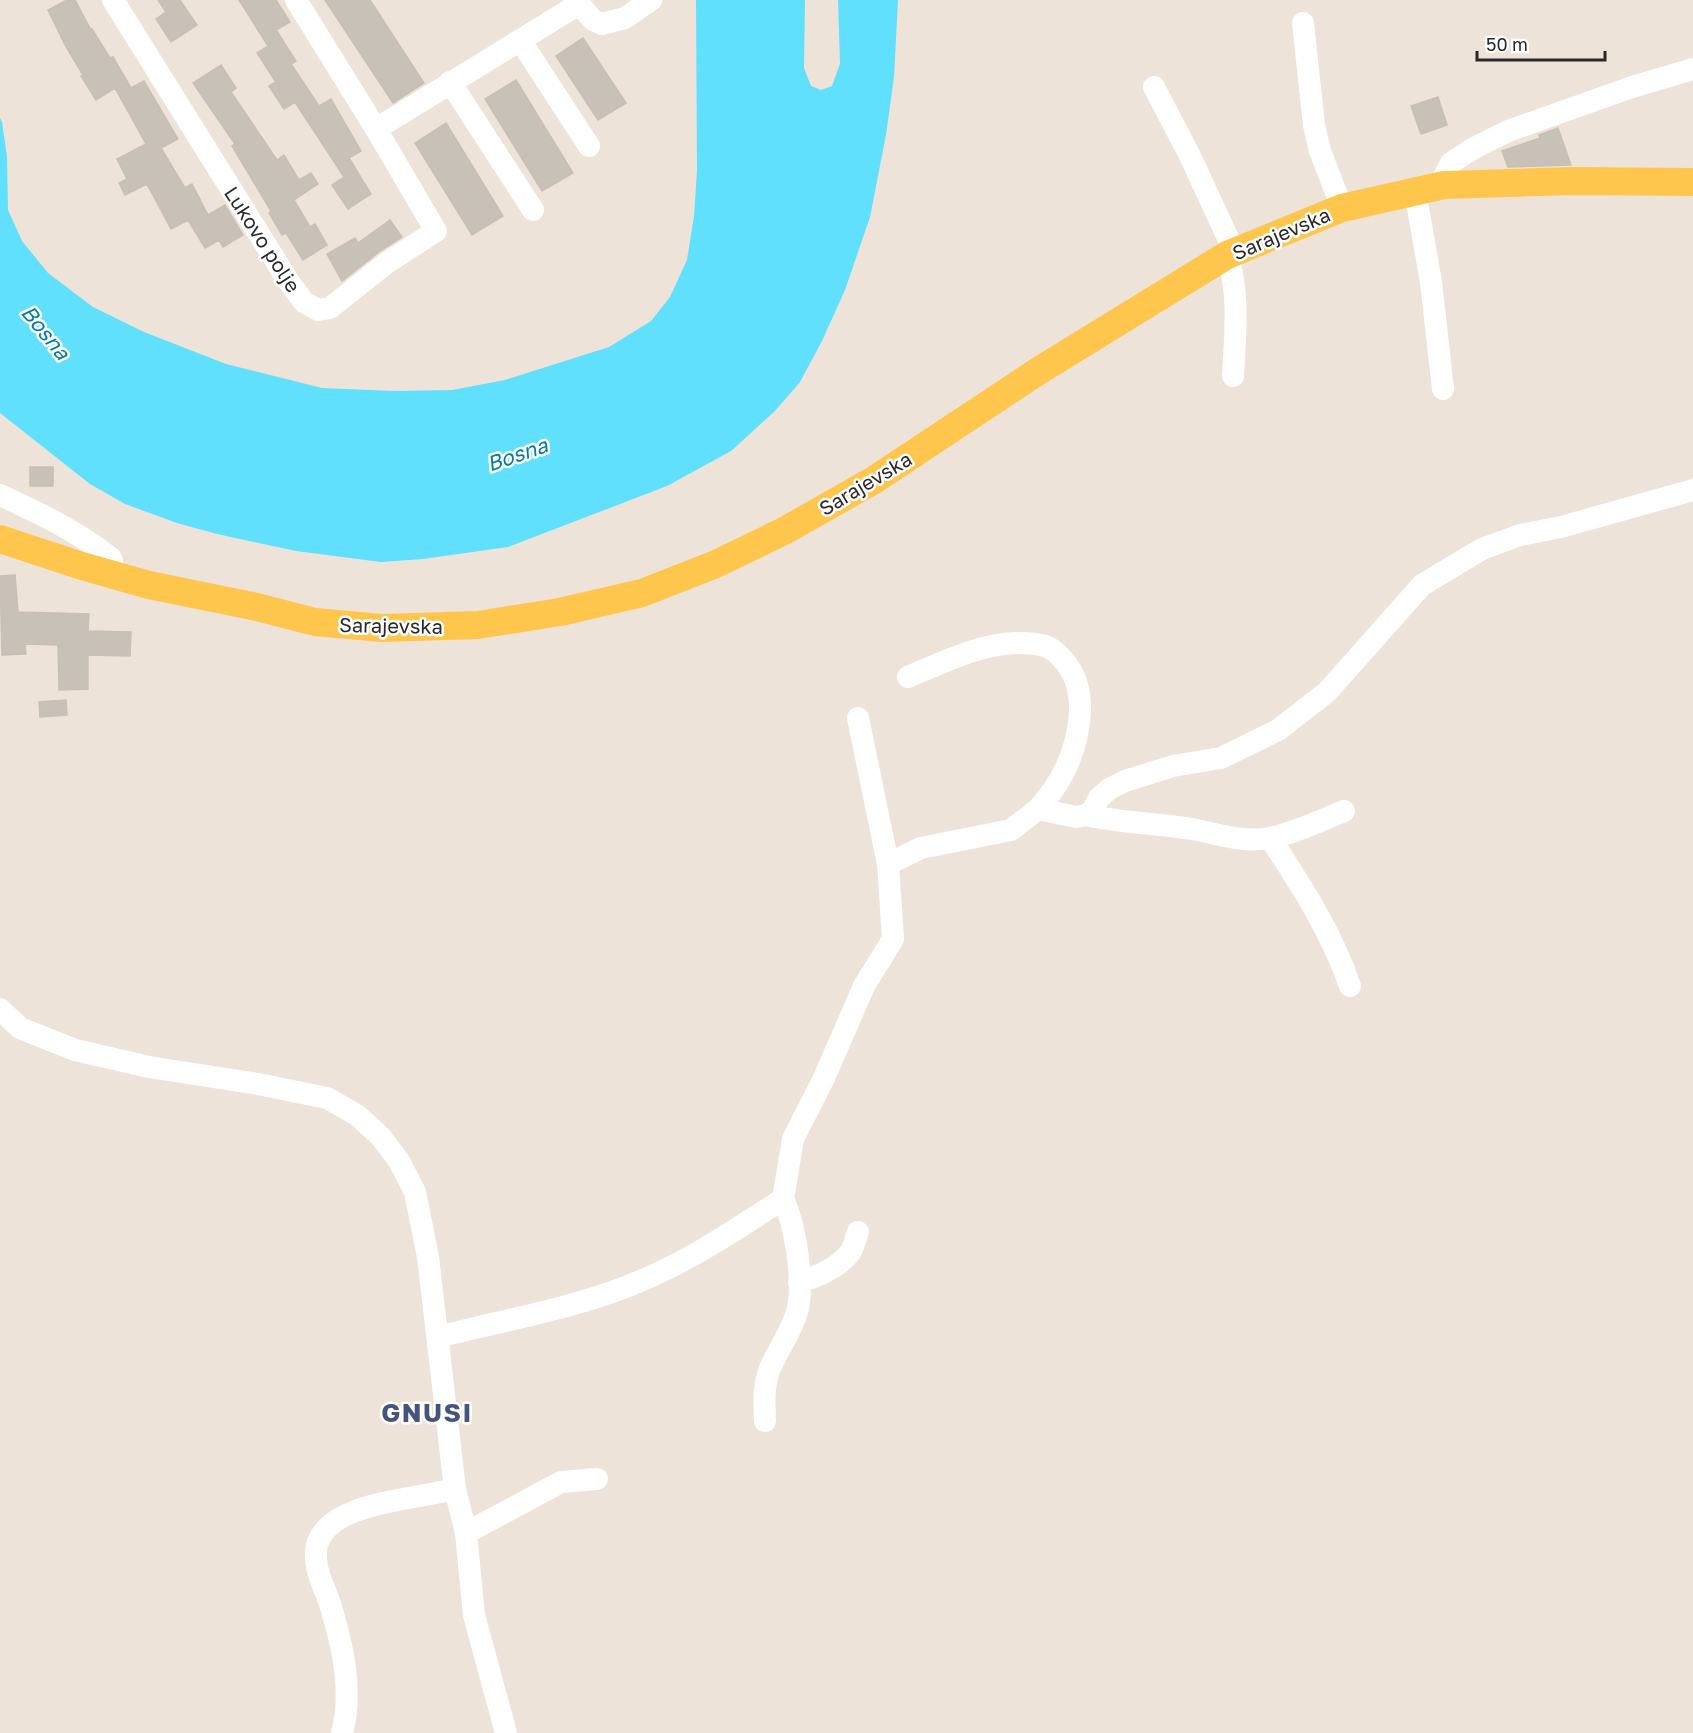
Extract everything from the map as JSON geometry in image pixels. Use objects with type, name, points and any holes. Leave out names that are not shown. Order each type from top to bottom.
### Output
[{"type":"main road","name":"Sarajevska","points":[[0,539],[148,585],[257,607],[315,622],[382,628],[478,625],[560,612],[642,593],[716,564],[784,531],[874,480],[1041,370],[1230,253],[1342,208],[1444,185],[1693,182]]},
{"type":"street","name":"Lukovo polje","points":[[113,0],[289,282],[304,302],[318,310],[330,308],[339,303],[388,262],[436,231],[296,0]]},
{"type":"street","points":[[376,129],[579,4],[593,20],[602,24],[625,18],[651,0]]},
{"type":"street","points":[[1303,23],[1314,125],[1320,151],[1342,208]]},
{"type":"street","points":[[520,40],[589,146]]},
{"type":"street","points":[[1444,185],[1443,178],[1451,164],[1474,148],[1508,131],[1632,87],[1693,69]]},
{"type":"street","points":[[450,82],[533,210]]},
{"type":"street","points":[[1154,87],[1190,156],[1230,253],[1235,302],[1233,376]]},
{"type":"street","points":[[1415,191],[1431,282],[1443,389]]},
{"type":"street","points":[[1038,809],[1076,817],[1086,814],[1093,810],[1099,798],[1109,789],[1125,781],[1173,766],[1221,758],[1278,730],[1327,692],[1422,585],[1482,549],[1520,535],[1561,527],[1693,490]]},
{"type":"street","points":[[0,495],[59,523],[94,544],[111,558],[115,576]]},
{"type":"street","points":[[888,864],[921,848],[1011,830],[1038,809],[1055,788],[1070,760],[1080,717],[1080,689],[1070,668],[1055,650],[1037,644],[984,646],[908,676]]},
{"type":"street","points":[[765,1421],[764,1394],[771,1364],[784,1344],[797,1312],[799,1263],[793,1230],[783,1199],[793,1139],[824,1078],[864,986],[893,939],[888,864],[858,718]]},
{"type":"street","points":[[1086,814],[1135,823],[1191,829],[1236,840],[1270,838],[1344,811]]},
{"type":"street","points":[[1270,838],[1328,932],[1350,986]]},
{"type":"street","points":[[0,1009],[20,1028],[75,1050],[149,1067],[258,1084],[327,1098],[357,1115],[381,1137],[399,1161],[415,1192],[428,1257],[455,1489],[466,1533],[474,1615],[506,1733]]},
{"type":"street","points":[[438,1336],[585,1300],[643,1280],[707,1249],[783,1199]]},
{"type":"street","points":[[799,1282],[816,1277],[832,1268],[850,1253],[858,1232]]},
{"type":"street","points":[[466,1533],[561,1482],[597,1479]]},
{"type":"street","points":[[342,1733],[348,1687],[331,1607],[319,1577],[317,1545],[328,1526],[345,1515],[373,1506],[455,1489]]},
{"type":"water","name":"Bosna","points":[[696,0],[805,0],[804,68],[811,86],[821,90],[832,86],[840,64],[838,0],[898,0],[894,77],[886,135],[870,217],[845,290],[800,382],[775,411],[731,451],[667,486],[508,547],[423,559],[381,562],[296,551],[217,534],[177,523],[125,504],[90,484],[0,413],[0,118],[7,157],[8,210],[22,241],[48,273],[93,307],[144,332],[226,364],[322,388],[394,391],[452,390],[505,380],[609,347],[651,321],[670,297],[687,260],[694,216],[697,171]]},
{"type":"building","points":[[67,0],[75,0],[91,30],[110,58],[113,57],[131,88],[144,81],[178,139],[161,148],[185,188],[192,184],[208,215],[225,205],[243,235],[223,247],[219,240],[205,248],[188,220],[171,229],[147,184],[125,195],[119,183],[127,179],[117,159],[146,144],[115,88],[96,100],[81,76],[83,75],[48,10]]},
{"type":"building","points":[[158,0],[180,0],[197,25],[171,42],[156,19],[166,12]]},
{"type":"building","points":[[239,0],[276,0],[290,22],[276,30],[296,61],[291,64],[319,106],[331,99],[361,151],[349,158],[371,194],[348,209],[332,185],[344,177],[295,102],[284,109],[269,86],[276,82],[257,53],[268,46]]},
{"type":"building","points":[[325,0],[370,0],[424,83],[393,103]]},
{"type":"building","points":[[583,38],[626,103],[598,120],[556,56]]},
{"type":"building","points":[[221,65],[236,88],[231,92],[277,160],[284,155],[299,180],[311,173],[318,184],[294,200],[310,227],[315,224],[327,245],[303,260],[286,233],[282,235],[269,213],[271,211],[232,146],[235,144],[193,83]]},
{"type":"building","points":[[516,80],[573,173],[542,191],[485,99]]},
{"type":"building","points":[[1438,97],[1447,125],[1421,134],[1411,106]]},
{"type":"building","points":[[446,123],[503,216],[472,235],[415,143]]},
{"type":"building","points":[[1558,128],[1571,165],[1508,167],[1502,151],[1540,138],[1539,135]]},
{"type":"building","points":[[390,220],[402,237],[342,281],[327,254],[355,238],[358,243]]},
{"type":"building","points":[[30,467],[53,467],[53,486],[30,486]]},
{"type":"building","points":[[15,575],[18,612],[89,614],[88,631],[131,632],[130,656],[88,655],[88,689],[59,690],[58,645],[25,644],[26,654],[2,655],[0,576]]},
{"type":"building","points":[[66,700],[67,715],[40,717],[39,702]]},
{"type":"district","name":"GNUSI","points":[[427,1412]]}]
